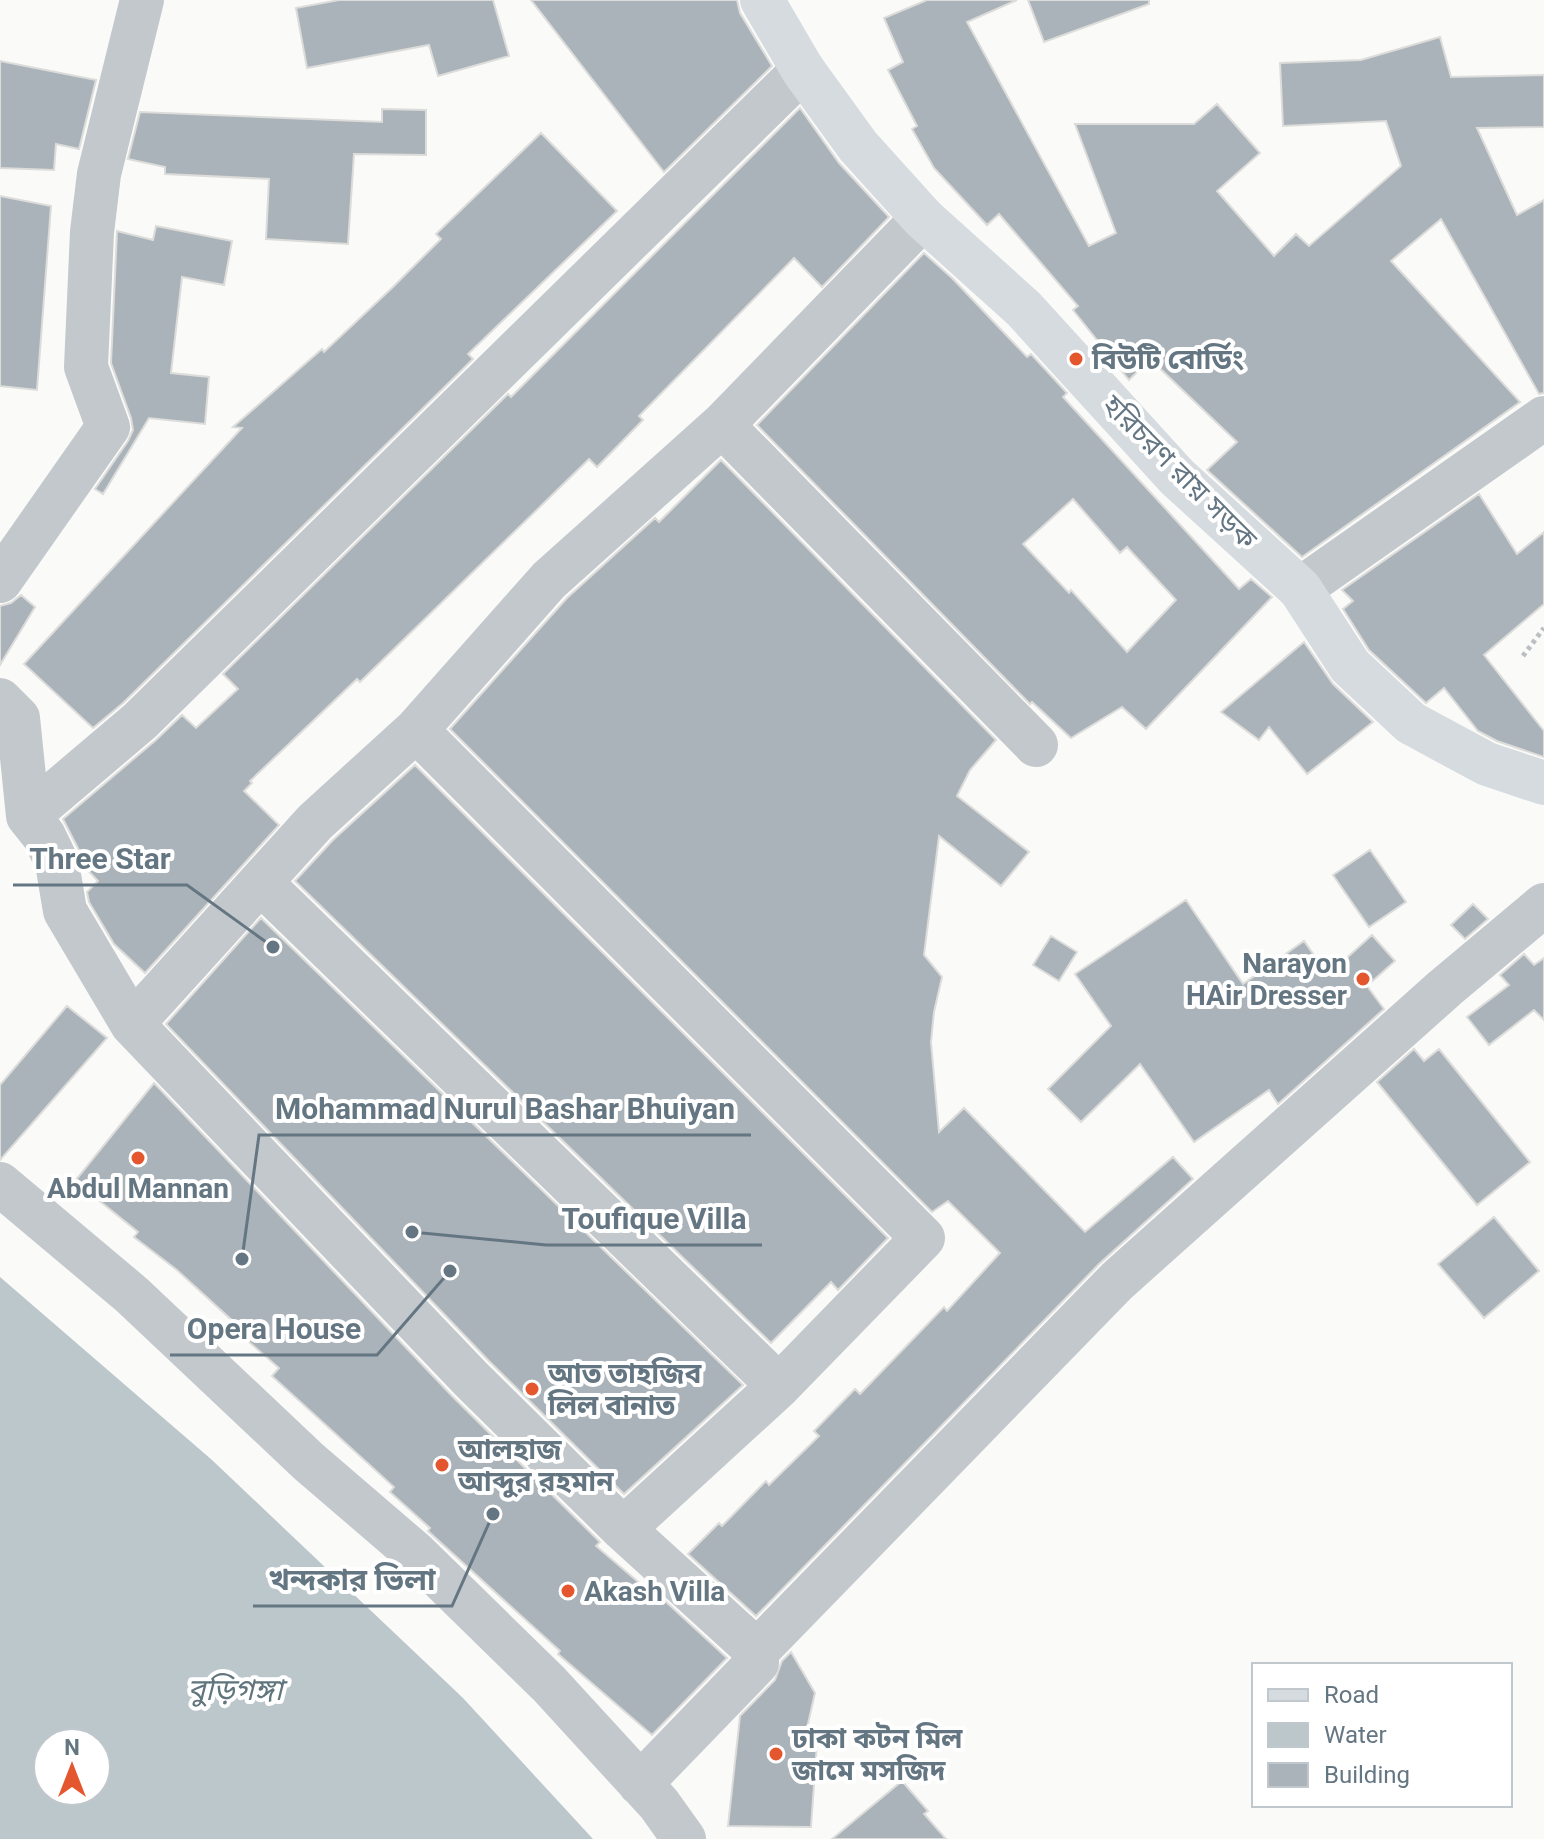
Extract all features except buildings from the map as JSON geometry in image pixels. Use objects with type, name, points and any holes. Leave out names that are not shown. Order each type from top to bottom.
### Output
[{"type":"main road","name":"হরিচরণ রায় সড়ক","points":[[762,0],[803,70],[858,146],[923,218],[1024,309],[1177,477],[1300,589],[1350,666],[1411,723],[1487,764],[1544,783]]},
{"type":"street","points":[[0,581],[108,427],[86,367],[92,232],[99,174],[142,0]]},
{"type":"street","points":[[28,816],[140,721],[803,70]]},
{"type":"street","points":[[132,1024],[315,822],[416,730],[549,580],[722,425],[923,218]]},
{"type":"street","points":[[1300,589],[1544,418]]},
{"type":"street","points":[[722,425],[1036,745]]},
{"type":"street","points":[[0,700],[18,718],[28,816],[44,836],[57,863],[65,911],[132,1024],[471,1379],[623,1529],[757,1651]]},
{"type":"street","points":[[416,730],[923,1238],[779,1386],[623,1529]]},
{"type":"street","points":[[261,883],[779,1386]]},
{"type":"street","points":[[640,1784],[757,1663],[757,1651],[1117,1281],[1445,988],[1544,905]]},
{"type":"street","points":[[0,1184],[132,1295],[309,1462],[415,1553],[549,1684],[659,1804],[684,1839]]},
{"type":"path","points":[[1523,656],[1544,628]]},
{"type":"water","name":"বুড়িগঙ্গা","points":[[0,1277],[212,1460],[463,1698],[593,1839],[0,1839]]},
{"type":"place","name":"বিউটি বোর্ডিং","points":[[1076,359]]},
{"type":"place","name":"Three Star","points":[[273,947]]},
{"type":"place","name":"Narayon HAir Dresser","points":[[1363,979]]},
{"type":"place","name":"Abdul Mannan","points":[[138,1158]]},
{"type":"place","name":"Toufique Villa","points":[[412,1232]]},
{"type":"place","name":"Mohammad Nurul Bashar Bhuiyan","points":[[242,1259]]},
{"type":"place","name":"Opera House","points":[[450,1271]]},
{"type":"place","name":"আত তাহজিব লিল বানাত","points":[[532,1389]]},
{"type":"place","name":"আলহাজ আব্দুর রহমান","points":[[442,1465]]},
{"type":"place","name":"খন্দকার ভিলা","points":[[493,1514]]},
{"type":"place","name":"Akash Villa","points":[[568,1591]]},
{"type":"place","name":"ঢাকা কটন মিল জামে মসজিদ","points":[[776,1754]]}]
